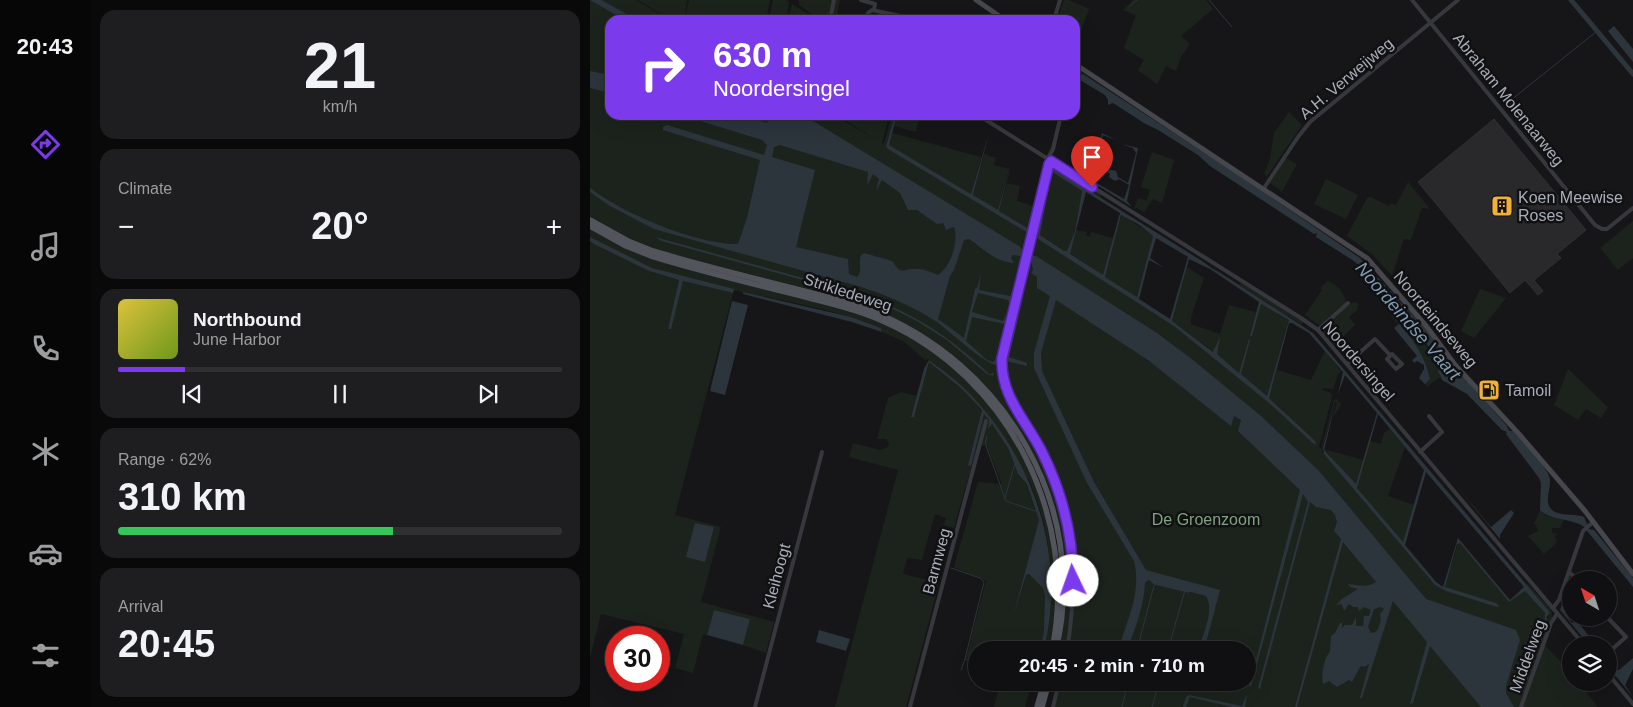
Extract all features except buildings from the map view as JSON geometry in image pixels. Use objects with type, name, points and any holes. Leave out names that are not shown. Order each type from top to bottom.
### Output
[{"type":"main road","name":"Strikledeweg","points":[[590,220],[628,241],[653,251],[868,310],[918,333],[966,369],[986,389],[1018,430],[1039,471],[1047,492],[1059,538],[1062,561],[1063,604],[1057,641]]},
{"type":"main road","name":"Strikledeweg","points":[[590,226],[626,246],[660,258],[865,314],[921,341],[962,373],[982,392],[1013,433],[1034,473],[1042,496],[1054,539],[1058,584],[1053,641]]},
{"type":"main road","points":[[1037,707],[1041,691]]},
{"type":"main road","points":[[1042,707],[1046,691]]},
{"type":"street","points":[[831,15],[834,0]]},
{"type":"street","points":[[861,0],[875,4],[874,10]]},
{"type":"street","points":[[976,0],[998,15]]},
{"type":"street","points":[[1056,15],[1060,0]]},
{"type":"street","name":"Abraham Molenaarweg","points":[[1412,0],[1595,225],[1602,229],[1607,229],[1633,208]]},
{"type":"street","name":"A.H. Verweijweg","points":[[1264,188],[1310,122],[1458,0]]},
{"type":"street","points":[[868,15],[869,11],[874,10],[896,15]]},
{"type":"street","name":"Noordeindseweg","points":[[1080,69],[1264,188],[1308,220],[1360,252],[1374,265],[1428,327],[1456,366],[1519,434],[1593,522],[1633,574]]},
{"type":"street","name":"Noordersingel","points":[[986,120],[1318,330],[1576,636]]},
{"type":"street","points":[[1060,120],[1010,321],[1002,368],[1004,384],[1009,399],[1041,451],[1064,510],[1073,568],[1072,610],[1068,641]]},
{"type":"street","points":[[1318,330],[1348,303]]},
{"type":"street","points":[[1347,364],[1374,339],[1390,355]]},
{"type":"street","points":[[1420,452],[1442,432],[1429,416]]},
{"type":"street","name":"Barmweg","points":[[910,707],[986,421]]},
{"type":"street","name":"Kleihoogt","points":[[755,707],[822,452]]},
{"type":"street","name":"Middelweg","points":[[1569,571],[1586,528],[1593,522]]},
{"type":"street","name":"Middelweg","points":[[1553,608],[1558,602],[1562,591]]},
{"type":"street","name":"Middelweg","points":[[1521,707],[1551,623],[1557,614]]},
{"type":"street","points":[[1615,626],[1626,638],[1617,645]]},
{"type":"street","points":[[1617,685],[1633,704]]},
{"type":"street","points":[[1053,707],[1057,691]]},
{"type":"green space","name":"De Groenzoom","points":[[590,0],[636,0],[661,15],[605,15],[605,120],[842,120],[878,141],[845,120],[884,120],[881,134],[885,120],[888,120],[882,143],[884,144],[891,120],[894,120],[886,146],[1028,232],[1029,229],[999,211],[1007,183],[1020,186],[1017,201],[1036,207],[1033,235],[1049,169],[1053,165],[1100,193],[1101,199],[1052,168],[1052,172],[1082,191],[1075,231],[1067,251],[1064,251],[1040,235],[1051,177],[1037,237],[1150,307],[1218,358],[1290,416],[1269,398],[1277,370],[1311,380],[1325,351],[1341,371],[1338,374],[1333,389],[1324,388],[1322,390],[1331,393],[1332,397],[1319,447],[1321,449],[1334,400],[1337,399],[1341,405],[1333,417],[1337,403],[1335,401],[1322,451],[1434,583],[1444,588],[1459,541],[1509,602],[1525,591],[1545,613],[1544,625],[1529,626],[1546,630],[1543,643],[1562,663],[1562,691],[1585,691],[1598,707],[1054,707],[1059,691],[1256,691],[1256,641],[1070,641],[1074,617],[1075,584],[1073,553],[1067,522],[1059,492],[1047,463],[1015,405],[1011,405],[1043,463],[1055,492],[1063,522],[1069,553],[1071,584],[1070,617],[1066,641],[1059,641],[1062,624],[1057,525],[1022,435],[1001,404],[964,365],[929,338],[888,316],[834,296],[803,290],[661,252],[629,239],[590,218]]},
{"type":"green space","points":[[638,0],[687,0],[685,15],[663,15]]},
{"type":"green space","points":[[689,0],[770,0],[767,15],[685,15]]},
{"type":"green space","points":[[773,0],[786,0],[789,2],[787,15],[770,15]]},
{"type":"green space","points":[[799,0],[840,0],[837,15],[813,15],[799,5]]},
{"type":"green space","points":[[1064,0],[1069,0],[1089,9],[1080,33],[1080,15],[1059,15]]},
{"type":"green space","points":[[1133,0],[1206,0],[1213,9],[1181,36],[1190,44],[1181,57],[1176,71],[1166,66],[1157,84],[1138,70],[1144,60],[1124,48],[1136,15],[1123,10]]},
{"type":"green space","points":[[792,4],[810,15],[795,15],[795,11],[794,15],[789,15]]},
{"type":"green space","points":[[1289,112],[1302,125],[1267,176],[1264,174],[1270,159],[1274,133]]},
{"type":"green space","points":[[896,120],[919,120],[916,132],[894,126]]},
{"type":"green space","points":[[892,133],[981,157],[971,194],[889,145]]},
{"type":"green space","points":[[1152,152],[1174,160],[1162,203],[1153,199],[1144,212],[1137,208],[1134,209],[1138,198],[1147,201],[1150,190],[1141,187]]},
{"type":"green space","points":[[984,154],[996,158],[994,165],[1009,169],[998,211],[973,195]]},
{"type":"green space","points":[[1286,158],[1297,164],[1282,192],[1270,183]]},
{"type":"green space","points":[[1326,179],[1358,195],[1346,219],[1314,204]]},
{"type":"green space","points":[[1408,182],[1430,209],[1422,208],[1411,240],[1404,239],[1392,276],[1373,255],[1347,236],[1367,198],[1370,197],[1389,206],[1391,203],[1396,205]]},
{"type":"green space","points":[[1123,215],[1153,236],[1137,297],[1105,277],[1120,219]]},
{"type":"green space","points":[[1633,221],[1633,258],[1618,270],[1600,248]]},
{"type":"green space","points":[[590,227],[629,248],[854,312],[894,328],[946,360],[992,406],[1031,470],[1052,538],[1056,593],[1051,641],[1046,641],[1050,613],[1051,575],[1047,537],[1037,501],[1030,482],[1004,438],[983,410],[958,385],[928,359],[925,360],[903,341],[882,332],[881,328],[826,310],[683,278],[639,262],[590,237]]},
{"type":"green space","points":[[1076,230],[1087,232],[1086,235],[1090,237],[1091,232],[1113,238],[1103,276],[1070,254]]},
{"type":"green space","points":[[590,241],[649,271],[679,280],[668,329],[670,330],[683,281],[733,293],[675,515],[721,527],[701,602],[774,622],[766,653],[743,645],[750,619],[714,610],[707,635],[703,634],[693,673],[675,668],[684,634],[670,631],[670,626],[651,626],[601,614],[590,658]]},
{"type":"green space","points":[[1187,267],[1204,278],[1191,318],[1191,324],[1220,334],[1229,305],[1256,312],[1250,336],[1261,304],[1289,320],[1267,396],[1241,374],[1243,360],[1239,373],[1217,354],[1215,350],[1214,352],[1172,321]]},
{"type":"green space","points":[[1328,281],[1340,289],[1346,302],[1320,326],[1305,315],[1322,290],[1320,288]]},
{"type":"green space","points":[[1241,283],[1303,321],[1302,325],[1239,285]]},
{"type":"green space","points":[[1480,289],[1506,298],[1474,338],[1461,331]]},
{"type":"green space","points":[[1356,302],[1359,305],[1358,309],[1349,317],[1355,325],[1334,345],[1322,333],[1321,328],[1349,304]]},
{"type":"green space","points":[[1398,309],[1435,357],[1440,377],[1427,387],[1425,384],[1430,379],[1420,353],[1391,316]]},
{"type":"green space","points":[[929,362],[962,389],[982,410],[968,465],[984,413],[989,420],[988,429],[992,424],[1008,448],[1018,474],[1027,484],[1039,520],[1012,620],[1026,575],[1029,574],[1045,592],[1047,605],[1042,641],[970,641],[986,581],[954,567],[978,482],[1002,484],[986,444],[980,447],[987,420],[985,419],[954,528],[944,525],[946,518],[935,514],[922,560],[907,558],[903,574],[939,583],[906,707],[835,707],[898,470],[849,457],[853,443],[880,450],[888,447],[889,442],[886,439],[877,439],[888,398],[901,392],[917,396],[911,416],[914,417]]},
{"type":"green space","points":[[1568,369],[1608,407],[1601,418],[1586,409],[1578,420],[1554,405]]},
{"type":"green space","points":[[1390,429],[1405,447],[1388,496],[1414,505],[1403,543],[1357,488],[1370,441],[1381,444],[1384,433]]},
{"type":"green space","points":[[1324,449],[1363,460],[1356,484],[1354,484]]},
{"type":"green space","points":[[1540,510],[1547,516],[1564,520],[1560,528],[1552,528],[1552,533],[1557,534],[1554,537],[1557,540],[1544,554],[1528,536],[1538,531],[1534,524]]},
{"type":"green space","name":"De Groenzoom","points":[[1526,584],[1551,609],[1552,615],[1549,623],[1544,625],[1550,613]]},
{"type":"green space","points":[[998,691],[1030,691],[1025,707],[994,707]]},
{"type":"water","points":[[590,0],[601,0],[629,15],[616,15]]},
{"type":"water","points":[[1614,26],[1633,49],[1633,62],[1608,31]]},
{"type":"water","points":[[590,71],[605,74],[605,92],[590,88]]},
{"type":"water","name":"Noordeindse Vaart","points":[[1083,74],[1231,170],[1360,258],[1427,331],[1454,369],[1471,385],[1507,426],[1509,431],[1513,431],[1547,471],[1550,480],[1548,502],[1551,509],[1562,514],[1584,517],[1589,529],[1594,530],[1633,578],[1633,587],[1583,526],[1578,523],[1555,518],[1540,510],[1541,483],[1539,478],[1506,434],[1507,432],[1502,430],[1467,394],[1442,380],[1438,371],[1438,361],[1426,343],[1366,272],[1354,261],[1316,237],[1317,233],[1314,234],[1210,166],[1198,155],[1113,103],[1108,105],[1105,95],[1080,80],[1080,75]]},
{"type":"water","points":[[697,120],[757,120],[767,123],[769,120],[811,120],[1019,246],[1025,253],[1021,256],[1013,255],[1011,258],[1014,263],[995,258],[969,239],[964,240],[954,270],[950,276],[938,319],[964,338],[975,289],[981,274],[979,290],[1010,296],[1015,285],[1010,306],[1008,300],[978,293],[972,312],[1003,321],[1009,309],[1005,324],[972,317],[966,341],[987,360],[993,362],[1003,329],[996,365],[990,363],[975,353],[937,322],[919,311],[890,298],[861,287],[654,229],[610,206],[590,192],[590,188],[604,198],[661,226],[702,239],[738,244],[747,218],[760,160],[663,130],[663,127],[667,125],[764,155],[767,145],[762,140]],"holes":[[[780,145],[868,172],[867,185],[873,174],[879,179],[876,191],[882,180],[900,193],[908,210],[917,210],[937,224],[943,223],[946,230],[954,227],[955,246],[950,260],[943,271],[938,275],[921,269],[903,271],[898,269],[892,261],[864,253],[861,255],[860,272],[857,277],[849,274],[848,259],[796,247],[815,170],[772,157],[774,147]]]},
{"type":"water","points":[[894,120],[896,120],[889,145],[971,194],[989,133],[973,195],[998,210],[1011,164],[999,211],[1029,229],[1028,233],[888,149],[886,146]]},
{"type":"water","points":[[1102,133],[1116,140],[1103,135],[1096,160],[1097,163],[1104,168],[1116,171],[1118,177],[1128,183],[1136,153],[1133,148],[1122,144],[1138,148],[1127,201],[1132,207],[1056,159],[1124,199],[1129,185],[1119,179],[1115,181],[1109,177],[1110,174],[1094,163]]},
{"type":"water","points":[[1053,168],[1313,333],[1548,610],[1550,613],[1547,616],[1546,625],[1544,625],[1545,613],[1525,591],[1509,602],[1460,543],[1457,544],[1445,587],[1496,603],[1499,606],[1497,607],[1446,591],[1435,585],[1324,454],[1323,448],[1336,401],[1324,450],[1356,484],[1377,413],[1345,375],[1338,394],[1343,372],[1309,333],[1289,323],[1269,398],[1316,442],[1315,445],[1268,402],[1174,326],[1038,239],[1036,237],[1051,176],[1040,235],[1064,251],[1067,251],[1075,231],[1082,191],[1052,172]],"holes":[[[1086,192],[1120,213],[1103,275],[1070,254]],[[1121,215],[1138,224],[1153,236],[1137,297],[1105,277]],[[1156,238],[1188,257],[1170,319],[1139,299],[1149,260],[1163,267],[1150,258]],[[1189,259],[1210,269],[1259,302],[1250,336],[1252,336],[1261,304],[1289,320],[1267,396],[1241,374],[1249,339],[1239,373],[1217,354],[1220,337],[1213,352],[1172,321]],[[1378,414],[1424,470],[1403,542],[1357,488]],[[1426,472],[1524,587],[1510,600],[1458,538],[1443,587],[1436,582],[1405,545]]]},
{"type":"water","points":[[590,237],[652,268],[734,289],[733,293],[683,281],[671,329],[668,329],[679,280],[649,271],[594,244],[590,241]]},
{"type":"water","points":[[655,237],[853,292],[891,306],[909,315],[943,336],[959,347],[989,374],[994,373],[993,376],[987,374],[947,340],[917,321],[887,306],[850,293],[662,241]]},
{"type":"water","points":[[1030,256],[1036,256],[1157,333],[1261,416],[1319,471],[1426,599],[1516,630],[1520,640],[1506,686],[1506,693],[1514,707],[1481,707],[1430,646],[1413,703],[1410,704],[1427,642],[1393,601],[1362,698],[1360,698],[1369,664],[1360,667],[1352,682],[1349,680],[1337,687],[1329,681],[1323,684],[1322,676],[1326,658],[1330,652],[1331,636],[1335,633],[1340,623],[1342,623],[1342,628],[1345,625],[1352,625],[1356,617],[1356,626],[1363,626],[1364,616],[1369,616],[1371,610],[1364,607],[1359,611],[1358,607],[1353,607],[1349,604],[1344,611],[1342,604],[1336,605],[1358,589],[1350,587],[1348,584],[1366,586],[1376,582],[1343,542],[1297,707],[1295,707],[1341,539],[1334,531],[1337,522],[1331,510],[1316,507],[1310,502],[1260,689],[1258,688],[1308,502],[1303,494],[1256,668],[1256,660],[1300,490],[1238,431],[1241,420],[1234,416],[1231,426],[1148,360],[1056,300],[1041,353],[1042,371],[1094,482],[1146,570],[1220,590],[1206,641],[1201,641],[1209,615],[1206,596],[1148,580],[1145,583],[1141,609],[1130,641],[1121,641],[1135,595],[1136,573],[1134,561],[1087,483],[1034,368],[1034,353],[1050,296],[1037,288],[1037,277],[1031,273],[1033,270]],"holes":[[[1381,607],[1384,609],[1380,614],[1380,625],[1376,632],[1371,633],[1368,627],[1374,609]]]},
{"type":"water","points":[[1025,290],[1009,357],[1027,363],[1027,366],[1006,361]]},
{"type":"water","points":[[743,292],[851,317],[881,328],[882,332],[852,322],[743,294]]},
{"type":"water","points":[[732,301],[748,305],[725,395],[710,391]]},
{"type":"water","points":[[1399,324],[1422,356],[1430,379],[1425,384],[1419,378],[1424,365],[1417,361],[1414,363],[1412,360],[1417,356],[1394,328]]},
{"type":"water","points":[[929,360],[967,391],[990,418],[1011,447],[1027,478],[1039,510],[1047,544],[1051,579],[1050,614],[1046,641],[1042,641],[1045,596],[1043,588],[1029,574],[1026,575],[1012,620],[1039,520],[1027,484],[1018,474],[1008,448],[992,424],[988,429],[989,420],[984,414],[971,466],[968,465],[982,410],[962,389],[929,362],[914,417],[911,417],[924,369]]},
{"type":"water","points":[[1455,484],[1491,527],[1511,510],[1514,513],[1500,535],[1500,539]]},
{"type":"water","points":[[695,523],[714,527],[705,562],[686,557]]},
{"type":"water","points":[[714,610],[750,619],[743,645],[707,635]]},
{"type":"water","points":[[1573,626],[1581,626],[1589,636],[1582,636]]},
{"type":"water","points":[[819,630],[850,639],[846,651],[816,642]]},
{"type":"water","points":[[1539,631],[1544,632],[1523,693],[1519,690]]},
{"type":"water","points":[[1633,658],[1633,669],[1625,685],[1633,697],[1617,678],[1617,670]]},
{"type":"water","points":[[1247,694],[1245,707],[1232,707],[1190,697],[1186,707],[1183,707],[1186,697],[1189,695],[1242,706]]},
{"type":"waterway","points":[[1129,7],[1137,0]]},
{"type":"waterway","points":[[1209,0],[1232,27]]},
{"type":"waterway","points":[[1571,0],[1633,74]]},
{"type":"waterway","points":[[1506,104],[1597,31]]},
{"type":"waterway","points":[[987,436],[985,443],[1006,501],[1038,512]]},
{"type":"waterway","points":[[1005,498],[1015,463]]},
{"type":"waterway","points":[[951,568],[980,578],[984,582],[965,659]]},
{"type":"waterway","points":[[1152,579],[1155,582],[1188,590]]},
{"type":"waterway","points":[[1139,641],[1155,582]]},
{"type":"waterway","points":[[1171,641],[1185,590]]},
{"type":"waterway","points":[[961,670],[965,659],[968,660]]},
{"type":"waterway","points":[[1122,707],[1126,691]]},
{"type":"waterway","points":[[1152,707],[1156,691]]},
{"type":"place","name":"Koen Meewise Roses","points":[[1502,206]]},
{"type":"place","name":"Tamoil","points":[[1489,390]]},
{"type":"route","points":[[1073,581],[1070,535],[1064,510],[1049,467],[1034,437],[1009,399],[1002,376],[1002,358],[1049,164],[1051,161],[1092,187]]}]
